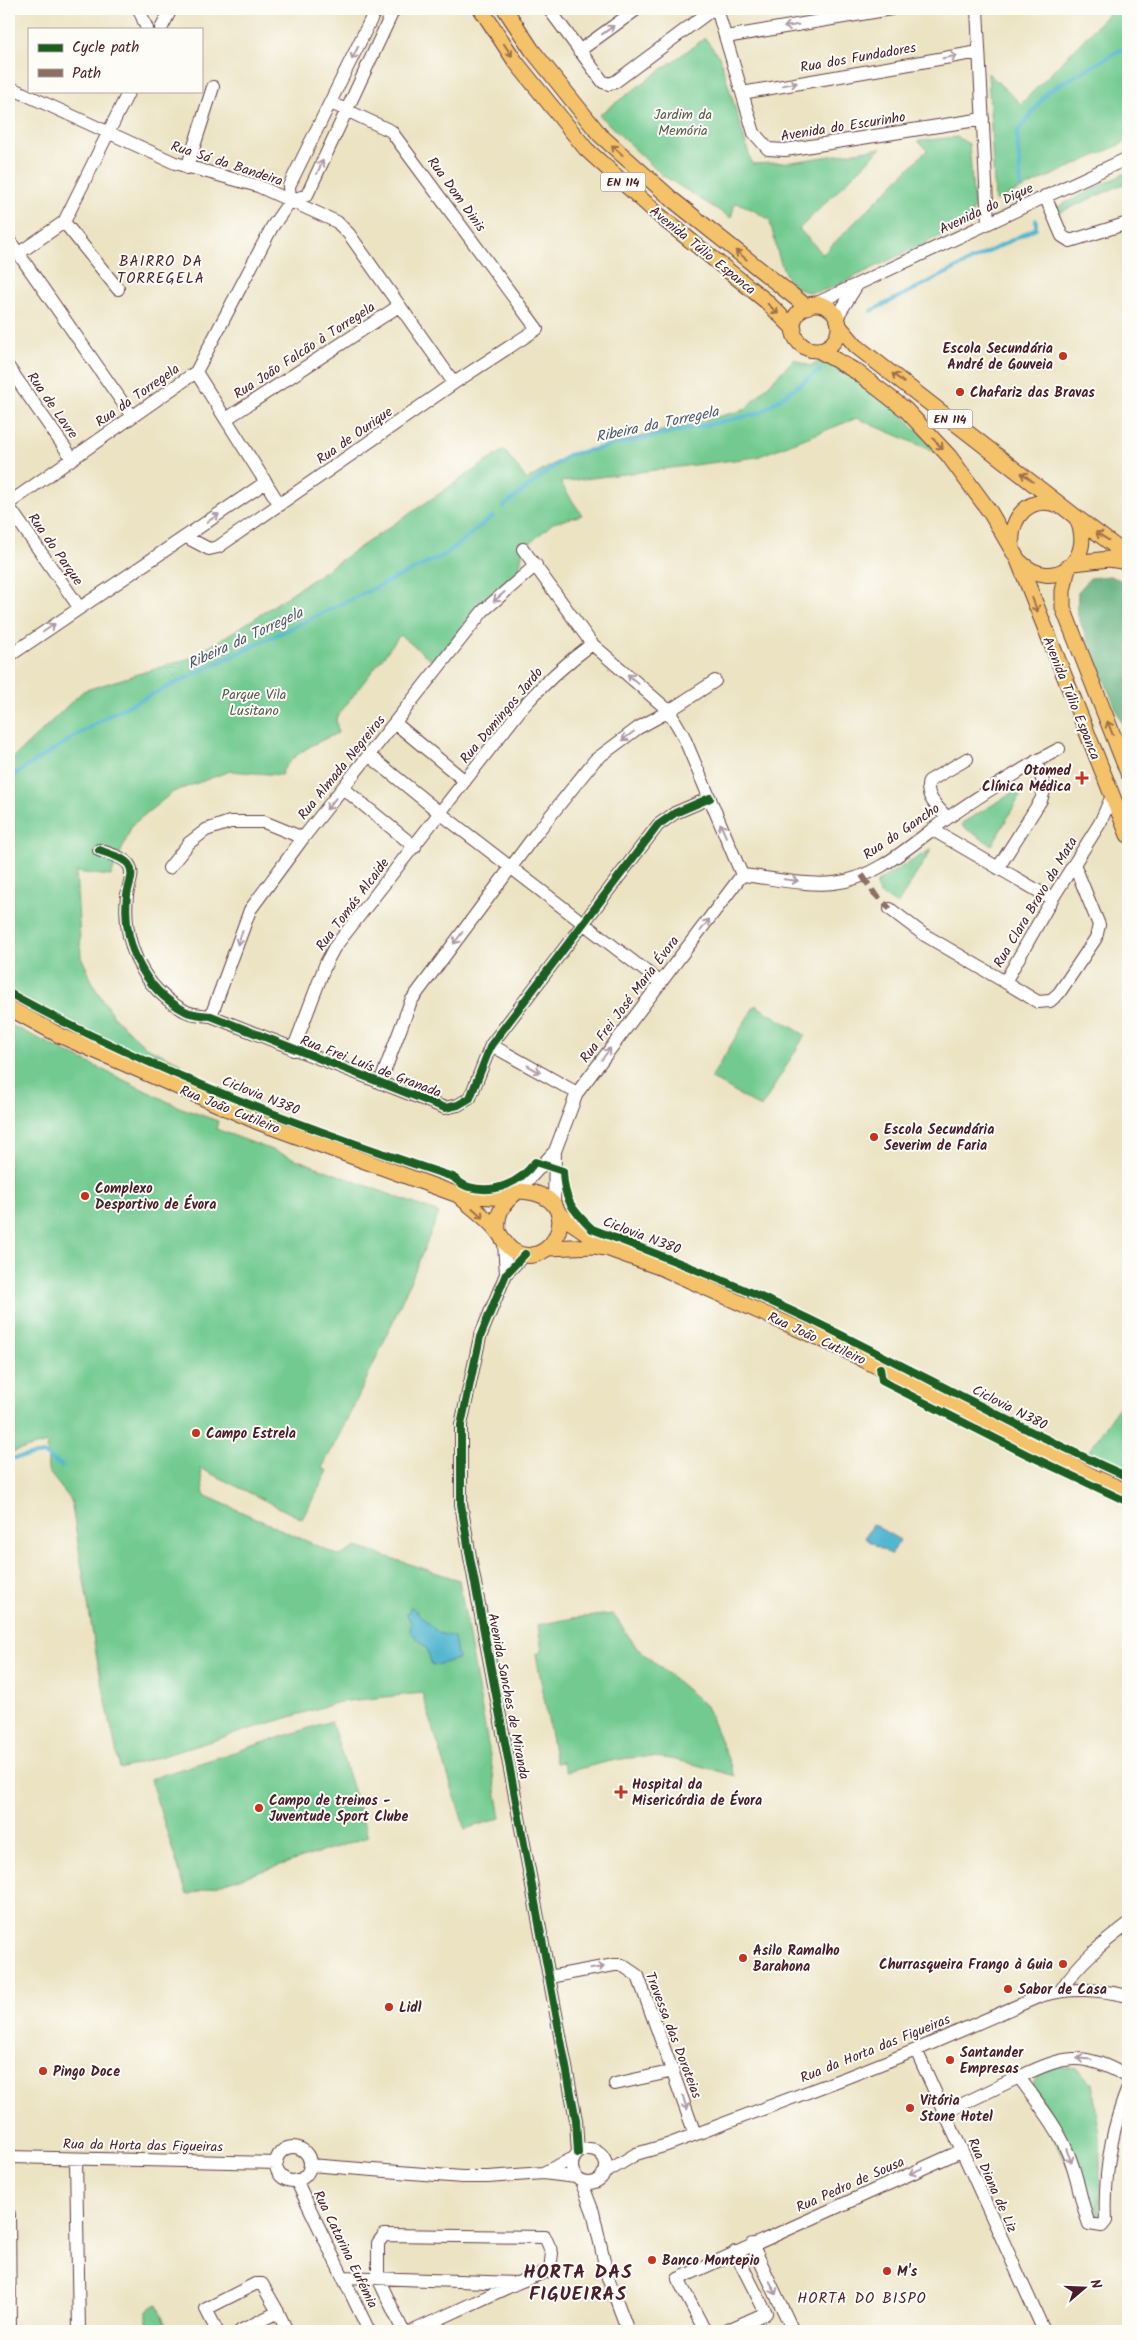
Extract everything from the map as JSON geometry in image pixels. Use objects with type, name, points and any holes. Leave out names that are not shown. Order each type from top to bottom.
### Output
[{"type":"main road","name":"Avenida Túlio Espanca","points":[[481,9],[516,61],[586,149],[660,216],[766,301],[794,329],[799,342],[811,350],[818,350],[857,372],[906,410],[949,456],[990,512],[1015,554],[1127,832]]},
{"type":"main road","name":"Avenida Túlio Espanca","points":[[505,9],[532,50],[600,135],[674,201],[811,306],[828,308],[856,346],[1070,512],[1083,536],[1082,547],[1071,565],[1063,591],[1063,608],[1128,773]]},
{"type":"main road","points":[[794,329],[797,316],[811,306]]},
{"type":"main road","points":[[818,350],[825,349],[836,340],[838,322]]},
{"type":"main road","name":"Avenida Túlio Espanca","points":[[1070,512],[1054,503],[1042,502],[1030,506],[1020,513],[1014,523],[1011,535],[1015,554],[1031,570],[1047,575],[1058,573],[1071,565]]},
{"type":"main road","points":[[1070,512],[1128,556]]},
{"type":"main road","points":[[1071,565],[1091,559],[1110,559],[1128,562]]},
{"type":"main road","name":"Rua João Cutileiro","points":[[9,1008],[59,1035],[213,1104],[458,1195],[513,1194],[532,1191],[544,1195],[557,1208],[609,1249]]},
{"type":"main road","points":[[501,1237],[497,1219],[501,1207],[513,1194]]},
{"type":"main road","name":"Rua João Cutileiro","points":[[458,1195],[514,1251],[525,1254],[538,1253],[548,1248],[578,1246],[609,1249],[702,1285],[839,1347],[1092,1476],[1128,1492]]},
{"type":"main road","points":[[548,1248],[558,1232],[557,1208]]},
{"type":"street","points":[[139,9],[146,28]]},
{"type":"street","points":[[162,28],[171,9]]},
{"type":"street","name":"Rua da Torregela","points":[[290,201],[289,186],[376,9]]},
{"type":"street","name":"Rua da Torregela","points":[[9,503],[196,372],[272,227],[290,201],[307,195],[394,9]]},
{"type":"street","points":[[549,9],[578,51],[603,82],[609,84],[615,82],[712,9]]},
{"type":"street","points":[[578,51],[637,9]]},
{"type":"street","name":"Avenida do Escurinho","points":[[718,9],[754,133],[768,149],[776,151],[983,118]]},
{"type":"street","points":[[726,37],[891,9]]},
{"type":"street","points":[[977,9],[988,223]]},
{"type":"street","name":"Rua dos Fundadores","points":[[742,92],[979,52]]},
{"type":"street","name":"Rua Sá da Bandeira","points":[[9,87],[187,168],[258,186],[337,222],[349,234],[454,382]]},
{"type":"street","points":[[187,168],[213,88]]},
{"type":"street","points":[[19,253],[64,222],[128,92]]},
{"type":"street","name":"Rua Dom Dinis","points":[[331,102],[391,131],[537,329]]},
{"type":"street","name":"Avenida do Dique","points":[[811,306],[1128,158]]},
{"type":"street","points":[[1046,196],[1062,236],[1070,241],[1128,223]]},
{"type":"street","points":[[64,222],[118,289]]},
{"type":"street","points":[[9,240],[132,416]]},
{"type":"street","points":[[838,322],[857,285]]},
{"type":"street","name":"Rua João Falcão à Torregela","points":[[226,419],[399,306]]},
{"type":"street","name":"Rua de Ourique","points":[[186,537],[210,549],[218,547],[454,382],[537,329]]},
{"type":"street","name":"Rua de Lavre","points":[[9,368],[72,458]]},
{"type":"street","points":[[196,372],[280,505]]},
{"type":"street","points":[[9,656],[266,482]]},
{"type":"street","name":"Rua do Parque","points":[[9,507],[79,607]]},
{"type":"street","points":[[523,549],[592,644],[669,711],[683,735],[742,875]]},
{"type":"street","name":"Rua Almada Negreiros","points":[[211,1016],[250,910],[303,838],[370,756],[483,611],[536,565]]},
{"type":"street","name":"Rua Domingos Jardo","points":[[440,813],[540,687],[564,665],[592,644]]},
{"type":"street","points":[[380,1083],[411,1001],[535,835],[595,760],[638,728],[669,711],[715,681]]},
{"type":"street","points":[[395,723],[465,781]]},
{"type":"street","name":"Rua do Gancho","points":[[742,875],[818,883],[840,882],[874,869],[933,830],[947,818],[1036,761],[1059,749]]},
{"type":"street","points":[[370,756],[440,813],[661,983]]},
{"type":"street","points":[[947,818],[928,795],[926,788],[928,781],[967,758]]},
{"type":"street","points":[[998,868],[1041,800],[1045,788],[1036,761]]},
{"type":"street","points":[[343,788],[415,847]]},
{"type":"street","name":"Rua Clara Bravo da Mata","points":[[890,909],[923,934],[1005,982],[1052,899],[1100,823],[1112,796]]},
{"type":"street","name":"Rua Frei Luís de Granada","points":[[99,850],[123,860],[130,866],[132,873],[127,893],[125,919],[129,942],[148,979],[165,997],[186,1012],[211,1016],[445,1108],[458,1105],[470,1098],[491,1045],[658,825],[675,813],[710,798]]},
{"type":"street","name":"Rua Tomás Alcaide","points":[[294,1050],[330,955],[440,813]]},
{"type":"street","points":[[1100,823],[1115,820],[1127,832]]},
{"type":"street","points":[[169,868],[189,843],[200,834],[230,822],[264,822],[303,838]]},
{"type":"street","points":[[933,830],[1052,899]]},
{"type":"street","points":[[1005,982],[1038,1002],[1050,1000],[1059,993],[1096,938],[1099,925],[1074,864]]},
{"type":"street","name":"Rua Frei José Maria Évora","points":[[513,1194],[555,1150],[577,1093],[742,875]]},
{"type":"street","points":[[491,1045],[577,1093]]},
{"type":"street","name":"Rua Frei José Maria Évora","points":[[555,1150],[557,1208]]},
{"type":"street","name":"Avenida Sanches de Miranda","points":[[501,1237],[506,1274]]},
{"type":"street","name":"Avenida Sanches de Miranda","points":[[525,1254],[506,1274],[480,1337],[461,1425],[460,1485],[470,1557],[549,1977],[576,2120],[586,2154]]},
{"type":"street","points":[[1061,1990],[1088,1956],[1128,1924]]},
{"type":"street","name":"Travessa das Doroteias","points":[[549,1977],[614,1965],[631,1970],[638,1976],[674,2071],[695,2134]]},
{"type":"street","name":"Rua da Horta das Figueiras","points":[[310,2165],[462,2177],[488,2177],[543,2172],[578,2179],[587,2183],[601,2177],[636,2154],[695,2134],[916,2050],[1016,2005],[1061,1990],[1098,1990],[1128,1996]]},
{"type":"street","name":"Rua Diana de Liz","points":[[916,2050],[1044,2331]]},
{"type":"street","points":[[944,2113],[1058,2060],[1092,2060],[1128,2078]]},
{"type":"street","points":[[615,2084],[674,2071]]},
{"type":"street","points":[[1019,2077],[1057,2130],[1074,2169],[1085,2214],[1090,2224],[1096,2227],[1102,2226],[1106,2221],[1106,2192],[1113,2136],[1128,2088]]},
{"type":"street","points":[[295,2147],[306,2153],[310,2165],[304,2177],[296,2180],[285,2178],[280,2174],[277,2163],[283,2150],[295,2147]]},
{"type":"street","name":"Rua Pedro de Sousa","points":[[704,2331],[678,2279],[961,2151]]},
{"type":"street","points":[[593,2212],[605,2168],[586,2154],[573,2171],[593,2212],[608,2278],[628,2331]]},
{"type":"street","name":"Rua da Horta das Figueiras","points":[[543,2172],[586,2154],[636,2154]]},
{"type":"street","name":"Rua da Horta das Figueiras","points":[[9,2157],[277,2163]]},
{"type":"street","points":[[76,2159],[79,2331]]},
{"type":"street","name":"Rua Catarina Eufémia","points":[[296,2180],[369,2331]]},
{"type":"street","points":[[9,2214],[10,2331]]},
{"type":"street","points":[[403,2331],[378,2278],[378,2243],[384,2235],[545,2237],[552,2253],[550,2270],[517,2283],[414,2331]]},
{"type":"street","points":[[752,2244],[794,2331]]},
{"type":"street","points":[[726,2331],[766,2313],[736,2252]]},
{"type":"street","points":[[343,2277],[517,2283]]},
{"type":"street","points":[[217,2331],[206,2309],[255,2284],[262,2284],[265,2287],[287,2331]]},
{"type":"street","points":[[240,2331],[278,2312]]},
{"type":"green space","points":[[1113,9],[1128,9],[1128,141],[995,201],[988,73],[1021,104]]},
{"type":"green space","name":"Jardim da Memória","points":[[705,38],[720,58],[752,164],[792,162],[881,148],[799,229],[823,254],[927,150],[918,141],[957,137],[969,144],[974,206],[971,216],[963,225],[831,288],[814,292],[802,290],[792,284],[785,274],[780,261],[769,219],[748,207],[735,203],[731,218],[662,175],[599,115]]},
{"type":"green space","points":[[1128,172],[1128,182],[1058,213],[1055,208]]},
{"type":"green space","name":"Parque Vila Lusitano","points":[[794,359],[810,366],[823,360],[857,377],[901,414],[942,455],[857,418],[757,457],[560,482],[582,515],[553,523],[523,549],[518,576],[477,609],[434,662],[400,635],[336,718],[338,733],[305,749],[290,761],[281,775],[230,771],[173,792],[132,825],[111,876],[76,872],[81,956],[95,988],[114,1017],[146,1047],[182,1064],[135,1056],[9,990],[9,762],[83,691],[193,657],[255,618],[504,450],[527,480],[568,455],[744,410]]},
{"type":"green space","points":[[1110,576],[1128,583],[1128,738],[1077,614],[1078,592],[1090,578]]},
{"type":"green space","points":[[1021,788],[1024,789],[992,845],[963,827],[962,823]]},
{"type":"green space","points":[[932,849],[897,905],[879,893],[876,886],[878,881]]},
{"type":"green space","points":[[755,1005],[805,1035],[761,1108],[711,1078]]},
{"type":"green space","points":[[9,1024],[179,1107],[218,1121],[216,1129],[439,1213],[384,1342],[322,1468],[328,1471],[302,1519],[200,1468],[204,1495],[340,1556],[357,1547],[459,1580],[501,1818],[465,1829],[422,1693],[339,1702],[120,1769],[96,1654],[71,1500],[48,1471],[47,1443],[9,1453]]},
{"type":"green space","points":[[1128,1393],[1128,1472],[1087,1454]]},
{"type":"green space","points":[[613,1614],[637,1648],[706,1706],[735,1776],[671,1759],[649,1757],[628,1758],[566,1772],[563,1762],[556,1763],[536,1654],[542,1652],[538,1625],[573,1618]]},
{"type":"green space","name":"Campo de treinos - Juventude Sport Clube","points":[[331,1721],[368,1837],[187,1895],[150,1779]]},
{"type":"green space","points":[[1056,2066],[1077,2069],[1092,2083],[1100,2135],[1100,2221],[1091,2215],[1031,2089],[1038,2074]]},
{"type":"green space","points":[[157,2305],[169,2331],[147,2331],[147,2311]]},
{"type":"water","points":[[872,1524],[900,1540],[891,1555],[865,1538]]},
{"type":"water","points":[[411,1606],[438,1633],[454,1637],[458,1659],[432,1666],[427,1649],[410,1631],[411,1623],[407,1614]]},
{"type":"waterway","points":[[1021,187],[1017,133],[1048,91],[1128,46]]},
{"type":"waterway","points":[[871,311],[1036,228],[1036,220]]},
{"type":"waterway","name":"Ribeira da Torregela","points":[[503,507],[568,455],[760,413],[820,370]]},
{"type":"waterway","name":"Ribeira da Torregela","points":[[9,782],[15,774],[111,714],[446,554],[493,516]]},
{"type":"waterway","points":[[9,1461],[14,1458],[44,1454],[62,1466]]},
{"type":"marked path","points":[[862,875],[874,893],[890,909]]},
{"type":"cycle path","points":[[99,850],[127,862],[131,869],[126,913],[132,946],[146,977],[170,1001],[188,1012],[211,1016],[445,1108],[458,1105],[470,1098],[491,1045],[658,825],[675,813],[710,798]]},
{"type":"cycle path","name":"Ciclovia N380","points":[[9,993],[62,1021],[171,1072],[339,1138],[453,1177],[467,1186],[488,1189],[506,1185],[522,1176],[535,1162],[563,1171],[565,1189],[570,1203],[592,1229],[701,1272],[809,1319],[1007,1420],[1128,1477]]},
{"type":"cycle path","points":[[525,1254],[506,1274],[480,1337],[461,1425],[461,1504],[576,2120],[578,2153]]},
{"type":"cycle path","points":[[880,1368],[882,1381],[1026,1454],[1128,1502]]},
{"type":"place","name":"Escola Secundária André de Gouveia","points":[[1063,356]]},
{"type":"place","name":"Chafariz das Bravas","points":[[960,392]]},
{"type":"place","name":"Otomed Clínica Médica","points":[[1082,778]]},
{"type":"place","name":"Escola Secundária Severim de Faria","points":[[874,1137]]},
{"type":"place","name":"Complexo Desportivo de Évora","points":[[85,1196]]},
{"type":"place","name":"Campo Estrela","points":[[196,1433]]},
{"type":"place","name":"Hospital da Misericórdia de Évora","points":[[621,1792]]},
{"type":"place","name":"Campo de treinos - Juventude Sport Clube","points":[[259,1808]]},
{"type":"place","name":"Asilo Ramalho Barahona","points":[[743,1958]]},
{"type":"place","name":"Churrasqueira Frango à Guia","points":[[1063,1964]]},
{"type":"place","name":"Sabor de Casa","points":[[1008,1989]]},
{"type":"place","name":"Lidl","points":[[389,2007]]},
{"type":"place","name":"Santander Empresas","points":[[950,2060]]},
{"type":"place","name":"Pingo Doce","points":[[43,2071]]},
{"type":"place","name":"Vitória Stone Hotel","points":[[910,2108]]},
{"type":"place","name":"Banco Montepio","points":[[652,2260]]},
{"type":"place","name":"M's","points":[[887,2271]]},
{"type":"district","name":"BAIRRO DA TORREGELA","points":[[161,270]]},
{"type":"district","name":"HORTA DAS FIGUEIRAS","points":[[578,2282]]},
{"type":"district","name":"HORTA DO BISPO","points":[[862,2298]]}]
